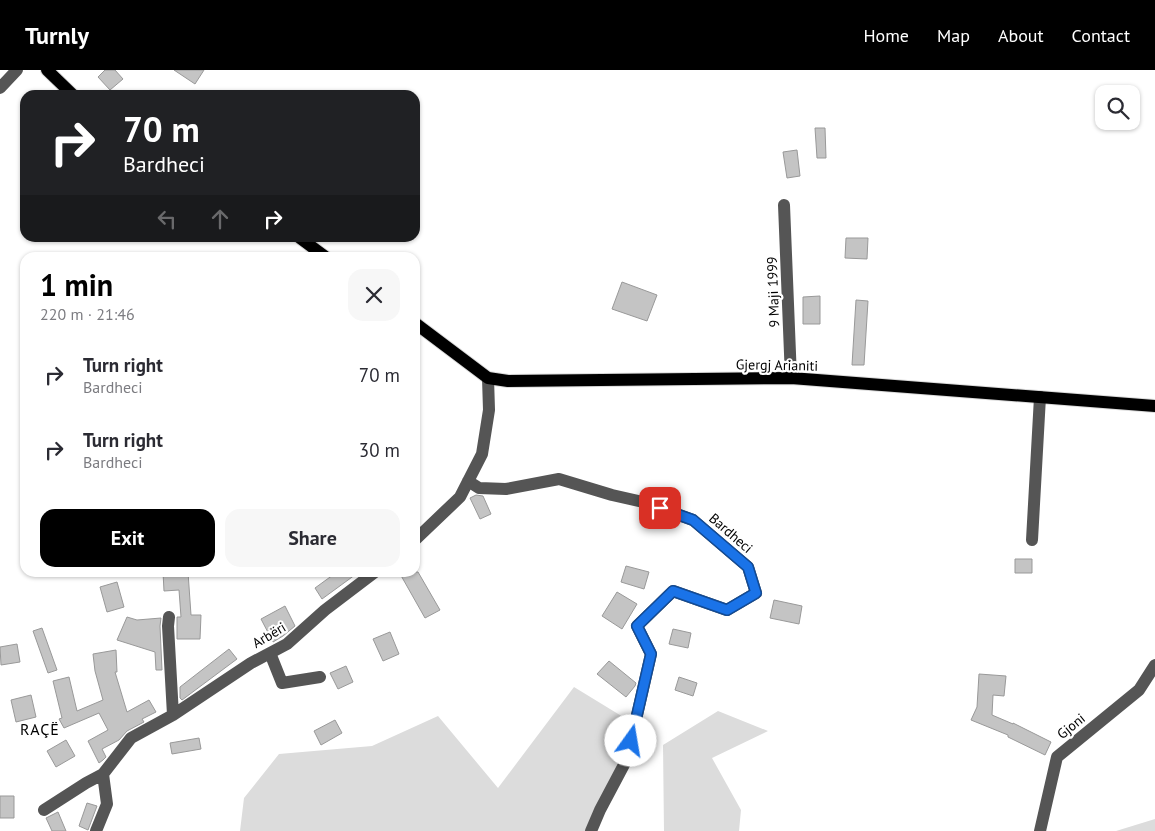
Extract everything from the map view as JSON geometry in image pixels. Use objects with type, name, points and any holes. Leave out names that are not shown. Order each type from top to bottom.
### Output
[{"type":"main road","points":[[47,70],[68,90]]},
{"type":"main road","points":[[305,242],[318,252]]},
{"type":"main road","points":[[420,327],[488,378]]},
{"type":"main road","name":"Gjergj Arianiti","points":[[488,378],[508,381],[791,378],[1155,406]]},
{"type":"street","points":[[0,88],[17,70]]},
{"type":"street","name":"9 Maji 1999","points":[[784,205],[791,378]]},
{"type":"street","points":[[420,535],[460,497],[482,454],[489,410],[488,378]]},
{"type":"street","points":[[1032,540],[1040,397]]},
{"type":"street","name":"Bardheci","points":[[468,481],[479,488],[506,489],[559,479],[643,502],[693,520],[748,567],[756,593],[727,610],[673,591],[637,626],[651,654],[649,663],[626,759],[591,831]]},
{"type":"street","name":"Arbëri","points":[[103,774],[131,738],[173,715],[251,663],[287,644],[325,610],[368,577]]},
{"type":"street","points":[[169,616],[173,715]]},
{"type":"street","points":[[270,653],[282,683],[320,677]]},
{"type":"street","name":"Gjoni","points":[[1040,831],[1057,757],[1139,690],[1155,665]]},
{"type":"street","points":[[44,810],[103,774],[107,804],[96,831]]},
{"type":"shaded area","points":[[574,687],[646,731],[588,831],[240,831],[244,798],[279,754],[372,746],[438,716],[498,788]]},
{"type":"shaded area","points":[[718,711],[768,731],[712,758],[741,810],[739,831],[664,831],[663,745]]},
{"type":"shaded area","points":[[1155,819],[1155,831],[1116,831]]},
{"type":"building","points":[[105,70],[115,70],[123,79],[110,90],[98,77]]},
{"type":"building","points":[[174,70],[204,70],[195,84]]},
{"type":"building","points":[[815,128],[825,128],[826,158],[817,158]]},
{"type":"building","points":[[797,150],[800,176],[787,178],[783,152]]},
{"type":"building","points":[[846,238],[868,238],[867,259],[845,258]]},
{"type":"building","points":[[622,282],[657,295],[647,321],[612,309]]},
{"type":"building","points":[[820,296],[820,324],[803,324],[803,297]]},
{"type":"building","points":[[856,300],[868,301],[864,365],[852,365]]},
{"type":"building","points":[[476,495],[483,496],[491,514],[480,519],[470,498]]},
{"type":"building","points":[[1015,559],[1032,559],[1032,573],[1015,573]]},
{"type":"building","points":[[626,566],[649,572],[644,589],[621,582]]},
{"type":"building","points":[[420,575],[440,610],[425,618],[402,577],[420,577]]},
{"type":"building","points":[[163,577],[188,577],[191,615],[201,615],[200,639],[177,639],[177,617],[181,617],[179,590],[164,591]]},
{"type":"building","points":[[330,577],[352,577],[322,599],[315,588]]},
{"type":"building","points":[[117,582],[124,607],[107,612],[100,587]]},
{"type":"building","points":[[617,592],[637,604],[622,629],[602,616]]},
{"type":"building","points":[[774,600],[802,606],[799,624],[770,618]]},
{"type":"building","points":[[285,606],[295,626],[273,642],[261,619]]},
{"type":"building","points":[[127,617],[137,620],[161,618],[162,670],[156,670],[155,652],[117,640]]},
{"type":"building","points":[[42,628],[57,670],[48,673],[33,631]]},
{"type":"building","points":[[673,629],[691,633],[688,648],[669,644]]},
{"type":"building","points":[[390,632],[399,654],[383,661],[373,639]]},
{"type":"building","points":[[17,644],[20,662],[1,665],[0,647]]},
{"type":"building","points":[[229,649],[237,659],[182,700],[180,698],[180,687]]},
{"type":"building","points":[[116,650],[117,672],[115,672],[127,712],[149,700],[156,712],[142,719],[144,722],[127,731],[119,740],[102,749],[106,757],[99,763],[88,741],[108,730],[99,713],[64,728],[59,719],[62,718],[53,681],[69,677],[77,711],[103,700],[95,671],[93,654]]},
{"type":"building","points":[[609,661],[636,683],[626,697],[597,674]]},
{"type":"building","points":[[346,666],[353,682],[338,689],[330,673]]},
{"type":"building","points":[[979,674],[1006,676],[1004,696],[993,695],[992,715],[1051,742],[1045,755],[1008,737],[1008,735],[971,720],[977,707]]},
{"type":"building","points":[[679,677],[697,683],[693,696],[675,690]]},
{"type":"building","points":[[31,695],[36,717],[16,722],[11,700]]},
{"type":"building","points":[[335,720],[342,733],[321,745],[314,731]]},
{"type":"building","points":[[199,738],[201,749],[172,754],[170,743]]},
{"type":"building","points":[[66,740],[75,756],[56,767],[47,751]]},
{"type":"building","points":[[0,796],[14,796],[14,818],[0,818]]},
{"type":"building","points":[[87,803],[97,806],[88,830],[79,826]]},
{"type":"building","points":[[58,812],[66,831],[52,831],[46,818]]},
{"type":"district","name":"RAÇË","points":[[40,729]]},
{"type":"route","points":[[631,741],[651,654],[637,626],[673,591],[727,610],[756,593],[748,567],[693,520],[660,508]]}]
